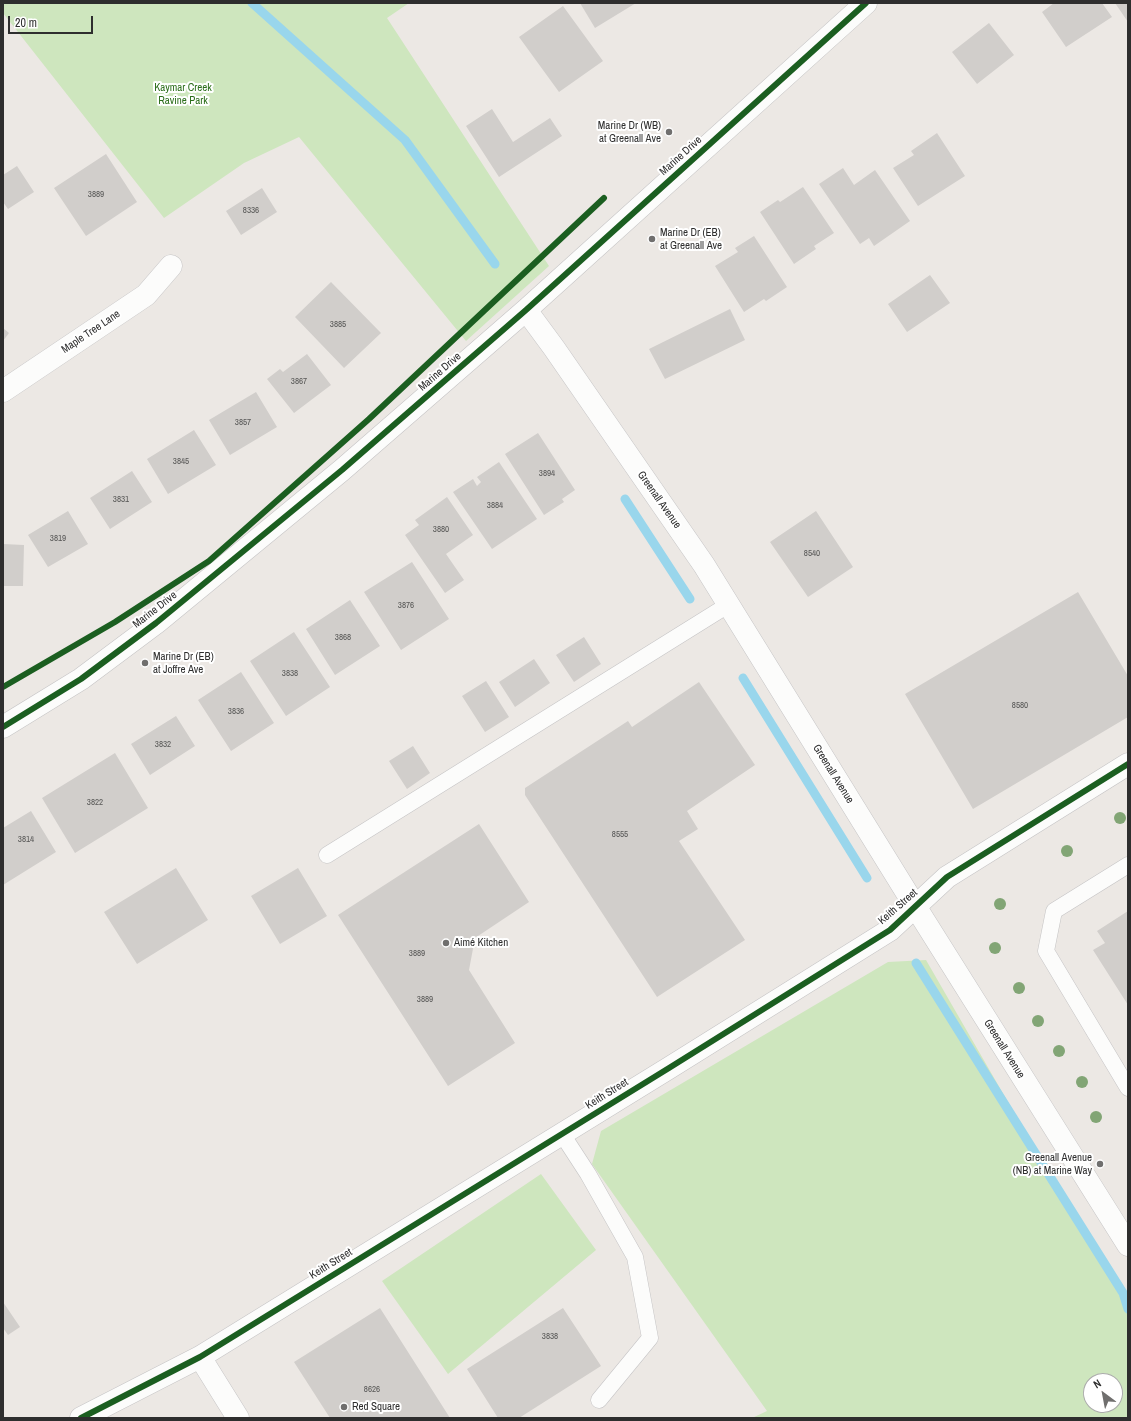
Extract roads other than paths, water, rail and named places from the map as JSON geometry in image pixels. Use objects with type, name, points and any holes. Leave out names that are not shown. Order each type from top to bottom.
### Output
[{"type":"street","name":"Marine Drive","points":[[3,727],[81,679],[156,623],[342,470],[526,310],[866,3]]},
{"type":"street","name":"Maple Tree Lane","points":[[3,391],[146,295],[171,266]]},
{"type":"street","name":"Greenall Avenue","points":[[526,310],[554,348],[704,565],[914,906],[1122,1222],[1128,1244]]},
{"type":"street","name":"Keith Street","points":[[81,1418],[200,1357],[890,930],[914,906],[947,877],[1128,764]]},
{"type":"street","points":[[200,1357],[238,1418]]},
{"type":"lane","points":[[327,855],[728,605]]},
{"type":"lane","points":[[1128,865],[1054,911],[1046,950],[1128,1088]]},
{"type":"lane","points":[[562,1134],[581,1163],[635,1257],[650,1338],[599,1400]]},
{"type":"waterway","points":[[252,3],[405,140],[495,264]]},
{"type":"waterway","points":[[625,499],[690,599]]},
{"type":"waterway","points":[[743,678],[867,878]]},
{"type":"waterway","points":[[916,963],[1123,1293],[1128,1309]]},
{"type":"place","name":"Marine Dr (WB) at Greenall Ave","points":[[669,132]]},
{"type":"place","name":"Marine Dr (EB) at Greenall Ave","points":[[652,239]]},
{"type":"place","name":"Marine Dr (EB) at Joffre Ave","points":[[145,663]]},
{"type":"place","name":"Aimé Kitchen","points":[[446,943]]},
{"type":"place","name":"Greenall Avenue (NB) at Marine Way","points":[[1100,1164]]},
{"type":"place","name":"Red Square","points":[[344,1407]]},
{"type":"park label","name":"Kaymar Creek Ravine Park","points":[[183,94]]}]
